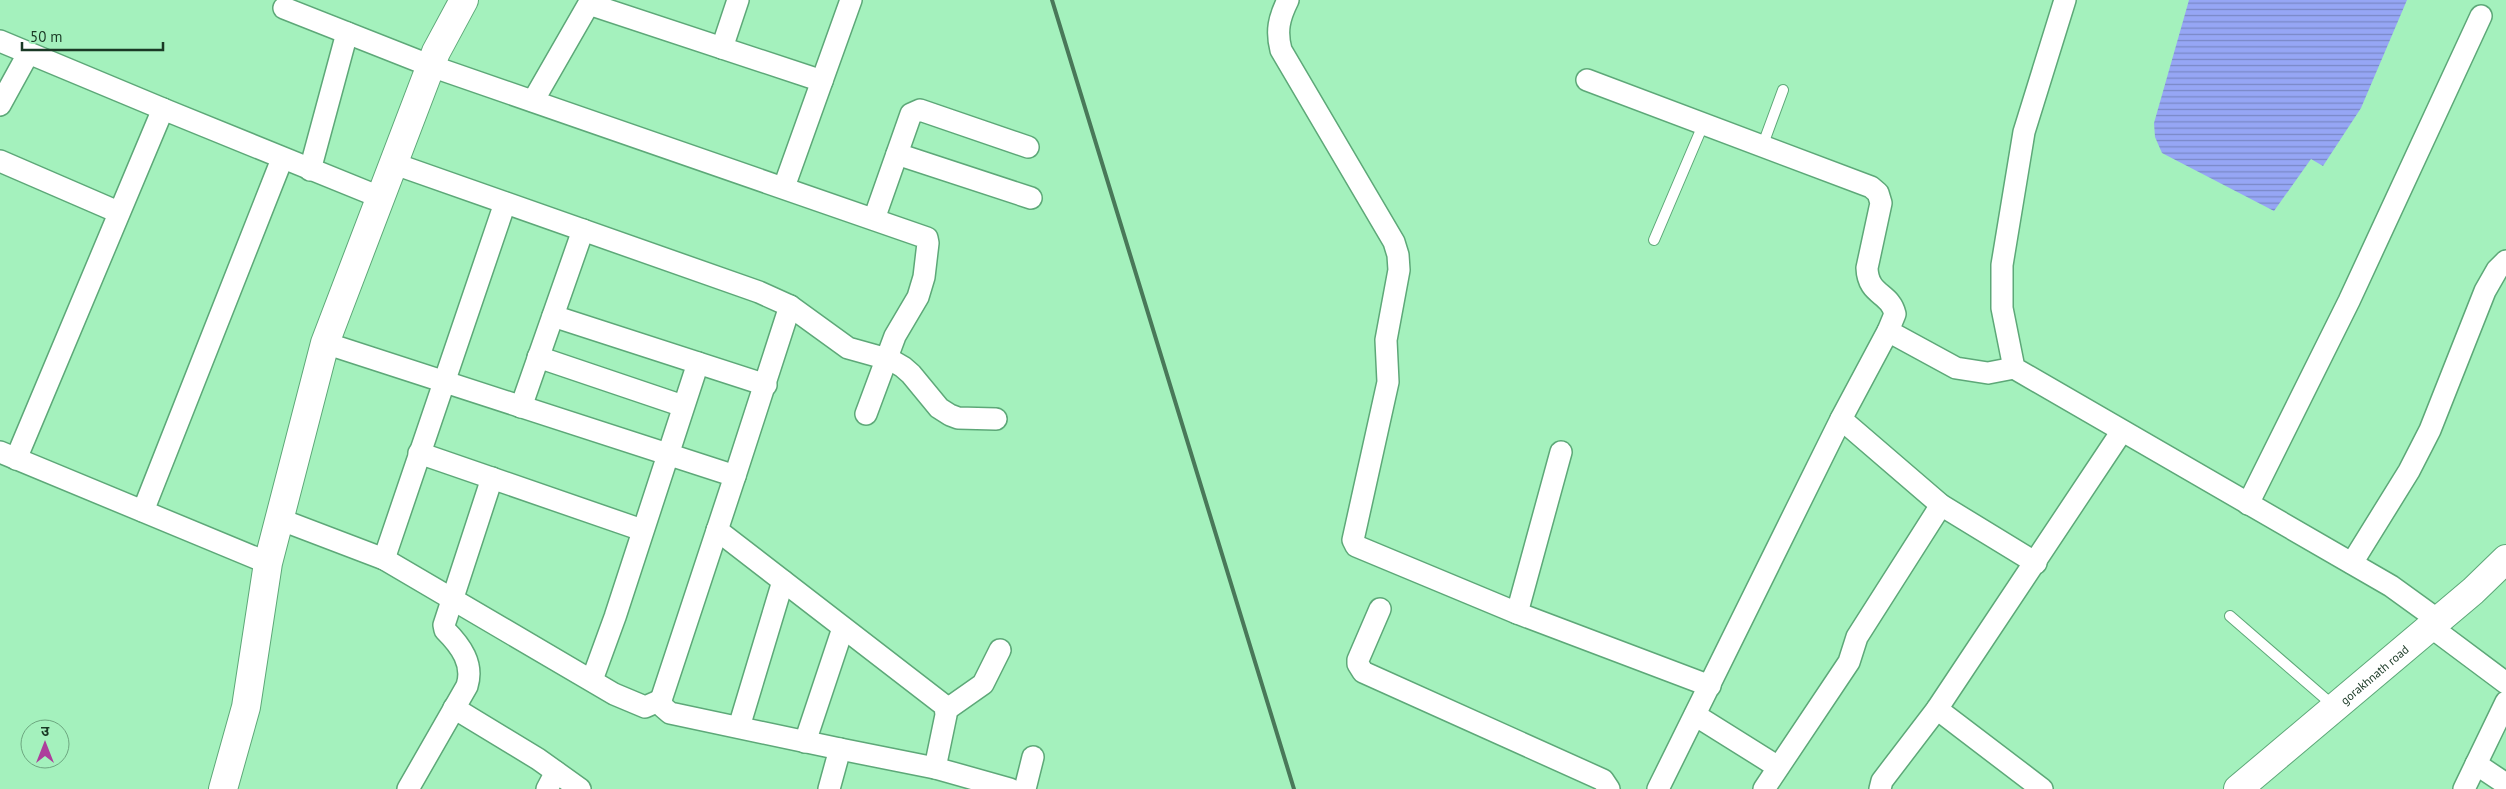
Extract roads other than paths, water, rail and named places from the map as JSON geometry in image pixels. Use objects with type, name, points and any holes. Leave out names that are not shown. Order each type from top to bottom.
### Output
[{"type":"street","points":[[223,789],[246,707],[268,563],[325,343],[431,66],[464,0]]},
{"type":"street","points":[[722,48],[738,0]]},
{"type":"street","points":[[784,187],[851,0]]},
{"type":"street","points":[[1288,0],[1280,17],[1277,36],[1281,50],[1394,242],[1398,255],[1399,270],[1386,340],[1388,382],[1353,540],[1356,546],[1517,612],[1710,686]]},
{"type":"street","points":[[2014,368],[2002,308],[2002,265],[2024,132],[2065,0]]},
{"type":"street","points":[[533,101],[590,2],[822,81]]},
{"type":"street","points":[[284,8],[431,66],[784,187],[928,240],[924,277],[918,297],[895,336],[866,414]]},
{"type":"street","points":[[2248,504],[2349,301],[2481,16]]},
{"type":"street","points":[[310,170],[348,33]]},
{"type":"street","points":[[0,41],[282,159],[382,198]]},
{"type":"street","points":[[0,105],[28,54]]},
{"type":"street","points":[[1587,80],[1871,187],[1878,193],[1881,203],[1867,268],[1867,278],[1870,285],[1894,308],[1895,314],[1888,331],[1840,419],[1658,789]]},
{"type":"street","points":[[163,109],[8,456],[268,563]]},
{"type":"street","points":[[874,219],[911,114],[920,110],[1028,147]]},
{"type":"street","points":[[897,154],[1031,198]]},
{"type":"street","points":[[143,511],[282,159]]},
{"type":"street","points":[[0,161],[118,212]]},
{"type":"street","points":[[395,164],[759,292],[790,306],[848,348],[886,359],[912,374],[939,408],[950,415],[958,418],[996,419]]},
{"type":"street","points":[[384,560],[443,381],[505,203]]},
{"type":"street","points":[[521,407],[583,230]]},
{"type":"street","points":[[2352,563],[2409,471],[2426,438],[2485,291],[2497,270],[2506,261]]},
{"type":"street","points":[[790,306],[766,385],[661,700],[663,707],[670,713],[935,768],[1010,789]]},
{"type":"street","points":[[553,316],[766,385]]},
{"type":"street","points":[[1888,331],[1956,368],[1988,373],[2014,368],[2391,586],[2506,683]]},
{"type":"street","points":[[325,343],[735,476]]},
{"type":"street","points":[[538,357],[683,406]]},
{"type":"street","points":[[592,680],[615,618],[666,454],[698,363]]},
{"type":"street","points":[[1840,419],[1941,505],[2036,563]]},
{"type":"street","points":[[1880,789],[1882,781],[1937,709],[2036,563],[2122,431]]},
{"type":"street","points":[[1517,612],[1561,452]]},
{"type":"street","points":[[419,453],[642,530]]},
{"type":"street","points":[[408,789],[467,686],[471,674],[470,664],[445,630],[444,625],[492,478]]},
{"type":"street","points":[[1764,789],[1849,662],[1856,638],[1941,505]]},
{"type":"street","points":[[279,519],[384,560],[614,694],[645,707],[661,700]]},
{"type":"street","points":[[717,530],[944,706],[946,710],[935,768]]},
{"type":"street","name":"gorakhnath road","points":[[2238,789],[2434,623],[2506,559]]},
{"type":"street","points":[[739,727],[783,581]]},
{"type":"street","points":[[1380,609],[1358,660],[1360,669],[1363,672],[1604,780],[1609,789]]},
{"type":"street","points":[[805,742],[843,628]]},
{"type":"street","points":[[946,710],[983,684],[1000,650]]},
{"type":"street","points":[[2464,789],[2506,702]]},
{"type":"street","points":[[454,708],[551,781],[580,789]]},
{"type":"street","points":[[1937,709],[2042,789]]},
{"type":"street","points":[[1695,715],[1778,767]]},
{"type":"street","points":[[829,789],[840,749]]},
{"type":"street","points":[[1025,789],[1033,757]]},
{"type":"street","points":[[2476,764],[2506,784]]},
{"type":"lane","points":[[1762,147],[1784,90]]},
{"type":"lane","points":[[1654,240],[1703,125]]},
{"type":"lane","points":[[2230,616],[2335,707]]},
{"type":"water","points":[[2189,0],[2407,0],[2361,108],[2323,166],[2311,159],[2274,211],[2162,153],[2155,137],[2154,123]]},
{"type":"railway","points":[[1052,0],[1294,789]]}]
